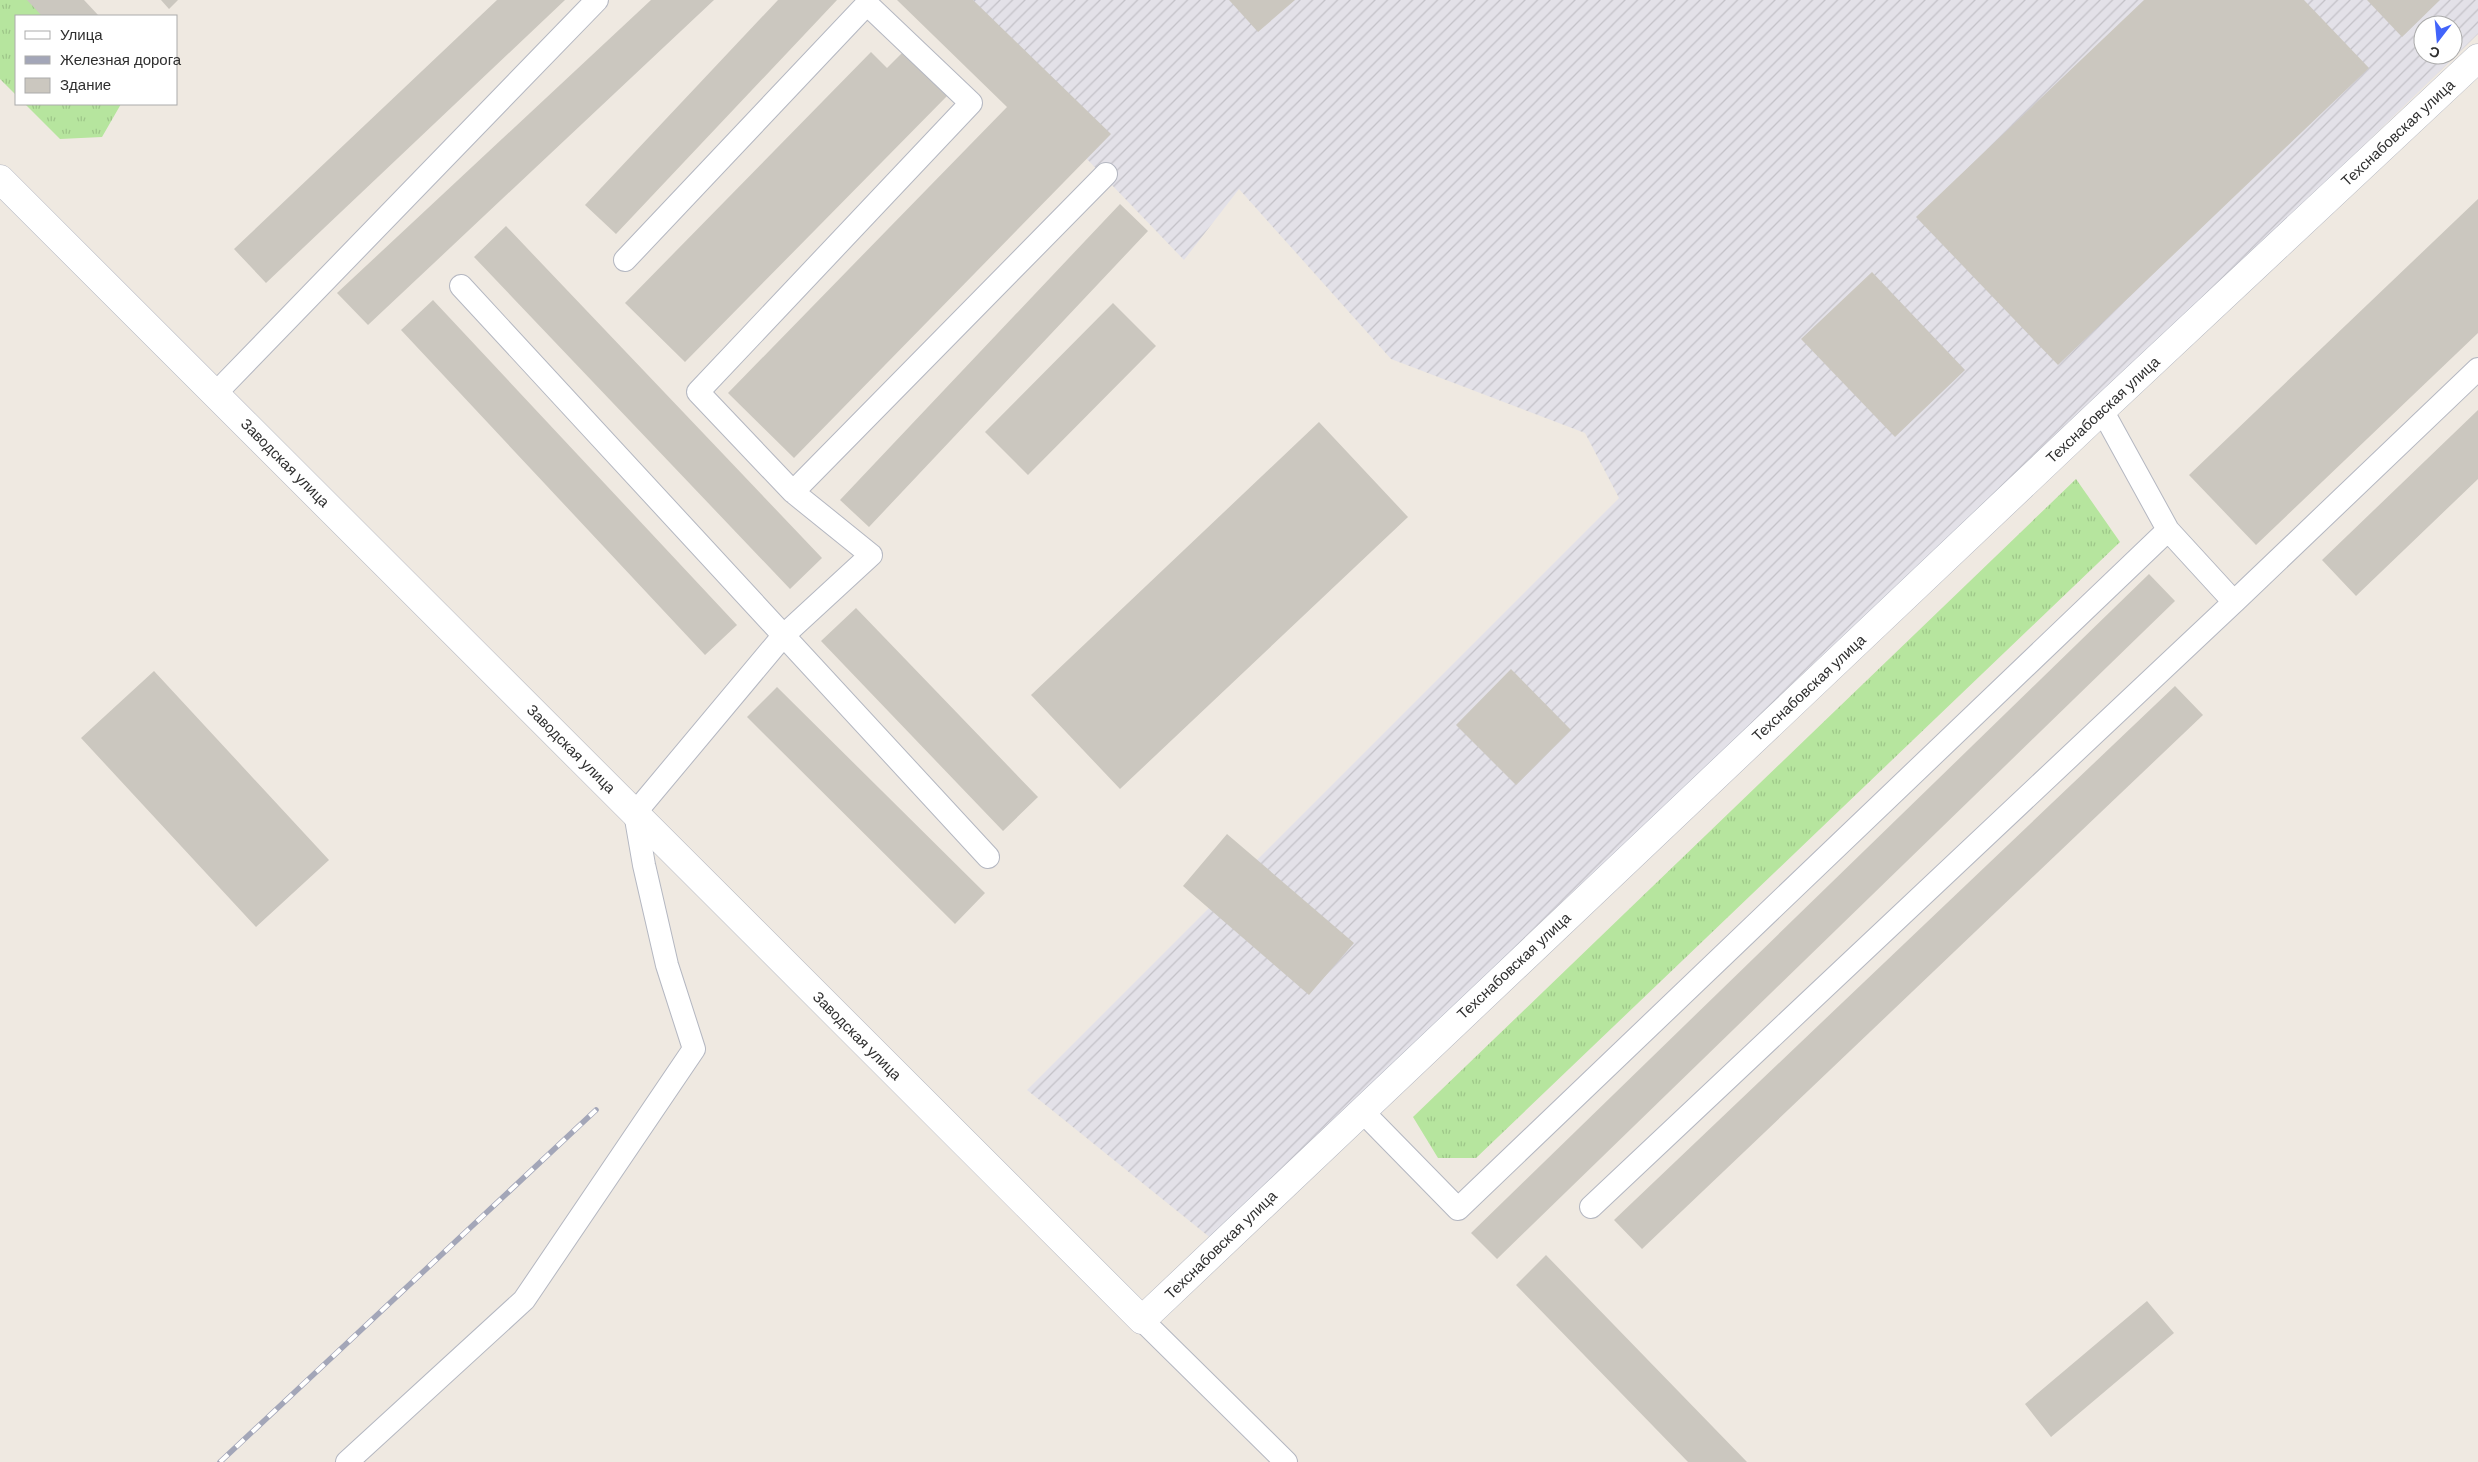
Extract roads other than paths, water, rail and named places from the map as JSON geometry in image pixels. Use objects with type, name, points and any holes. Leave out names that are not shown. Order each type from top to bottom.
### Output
[{"type":"street","name":"Техснабовская улица","points":[[1142,1320],[2102,410],[2478,58]]},
{"type":"street","name":"Заводская улица","points":[[0,179],[1142,1320]]},
{"type":"lane","points":[[215,394],[597,0]]},
{"type":"lane","points":[[347,1462],[524,1300],[694,1049],[666,965],[644,865],[636,813],[783,636],[871,555],[793,492],[698,392],[971,103],[867,4],[625,260]]},
{"type":"lane","points":[[793,492],[1106,174]]},
{"type":"lane","points":[[460,286],[988,858]]},
{"type":"lane","points":[[1591,1207],[2234,602],[2478,369]]},
{"type":"lane","points":[[2102,410],[2168,530],[2234,602]]},
{"type":"lane","points":[[1362,1111],[1458,1209],[2168,530]]},
{"type":"lane","points":[[1142,1320],[1286,1462]]},
{"type":"railway","points":[[220,1462],[596,1110]]}]
